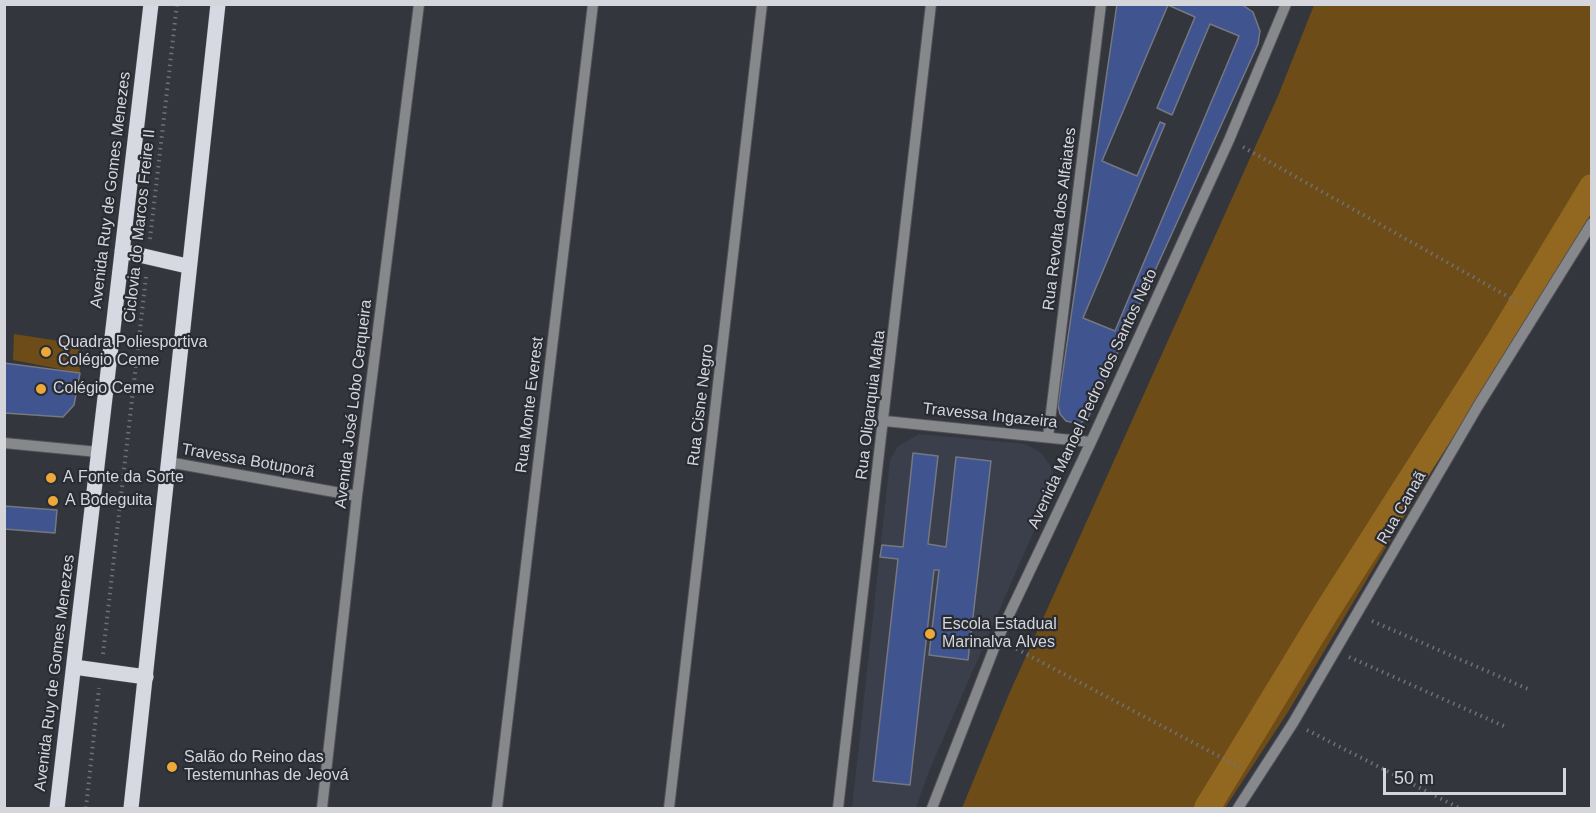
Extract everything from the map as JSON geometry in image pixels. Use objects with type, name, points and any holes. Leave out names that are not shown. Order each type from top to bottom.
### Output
[{"type":"main road","name":"Avenida Ruy de Gomes Menezes","points":[[57,808],[151,4]]},
{"type":"main road","points":[[130,808],[146,677],[187,266],[218,4]]},
{"type":"main road","points":[[122,251],[187,266]]},
{"type":"main road","points":[[74,667],[146,677]]},
{"type":"street","name":"Avenida José Lobo Cerqueira","points":[[322,808],[357,496],[419,4]]},
{"type":"street","name":"Rua Monte Everest","points":[[497,808],[593,4]]},
{"type":"street","name":"Rua Cisne Negro","points":[[669,808],[762,4]]},
{"type":"street","name":"Rua Oligarquia Malta","points":[[838,808],[885,421],[931,4]]},
{"type":"street","name":"Rua Revolta dos Alfaiates","points":[[1048,437],[1101,4]]},
{"type":"street","name":"Avenida Manoel Pedro dos Santos Neto","points":[[932,808],[998,638],[1092,442],[1229,140],[1286,4]]},
{"type":"street","name":"Rua Canaã","points":[[1238,808],[1293,723],[1478,406],[1592,223]]},
{"type":"street","name":"Travessa Ingazeira","points":[[885,421],[1092,442]]},
{"type":"street","points":[[4,443],[98,452]]},
{"type":"street","name":"Travessa Botuporã","points":[[168,462],[357,496]]},
{"type":"path","name":"Ciclovia do Marcos Freire II","points":[[86,808],[177,4]]},
{"type":"path","points":[[1229,140],[1525,305]]},
{"type":"path","points":[[1358,615],[1528,689]]},
{"type":"path","points":[[998,638],[1246,771]]},
{"type":"path","points":[[1335,650],[1506,727]]},
{"type":"path","points":[[1293,723],[1459,808]]},
{"type":"shaded area","points":[[1314,5],[1591,5],[1591,203],[1288,712],[1225,808],[962,808],[1009,694],[1278,96]]},
{"type":"shaded area","name":"Quadra Poliesportiva Colégio Ceme","points":[[14,334],[79,344],[80,373],[13,360]]},
{"type":"shaded area","name":"Escola Estadual Marinalva Alves","points":[[919,434],[1026,444],[1041,453],[1053,472],[1053,481],[1047,501],[929,771],[916,808],[852,808],[890,460],[897,447]]},
{"type":"building","points":[[1117,4],[1241,4],[1253,12],[1260,31],[1258,44],[1088,418],[1079,424],[1066,421],[1060,414],[1058,405]]},
{"type":"building","points":[[1168,5],[1195,17],[1157,108],[1172,115],[1210,24],[1239,36],[1115,331],[1083,318],[1165,124],[1160,122],[1137,176],[1102,161]]},
{"type":"building","name":"Colégio Ceme","points":[[4,363],[80,373],[74,405],[63,417],[4,413]]},
{"type":"building","name":"Escola Estadual Marinalva Alves","points":[[913,453],[938,456],[928,544],[946,547],[956,457],[991,461],[968,660],[929,655],[939,570],[934,570],[910,785],[873,781],[898,559],[880,557],[882,545],[903,547]]},
{"type":"building","points":[[4,506],[57,510],[55,533],[4,529]]},
{"type":"waterway","points":[[1207,808],[1325,614],[1499,341],[1592,187]]},
{"type":"place","name":"Quadra Poliesportiva Colégio Ceme","points":[[46,352]]},
{"type":"place","name":"Colégio Ceme","points":[[41,389]]},
{"type":"place","name":"A Fonte da Sorte","points":[[51,478]]},
{"type":"place","name":"A Bodeguita","points":[[53,501]]},
{"type":"place","name":"Escola Estadual Marinalva Alves","points":[[930,634]]},
{"type":"place","name":"Salão do Reino das Testemunhas de Jeová","points":[[172,767]]}]
